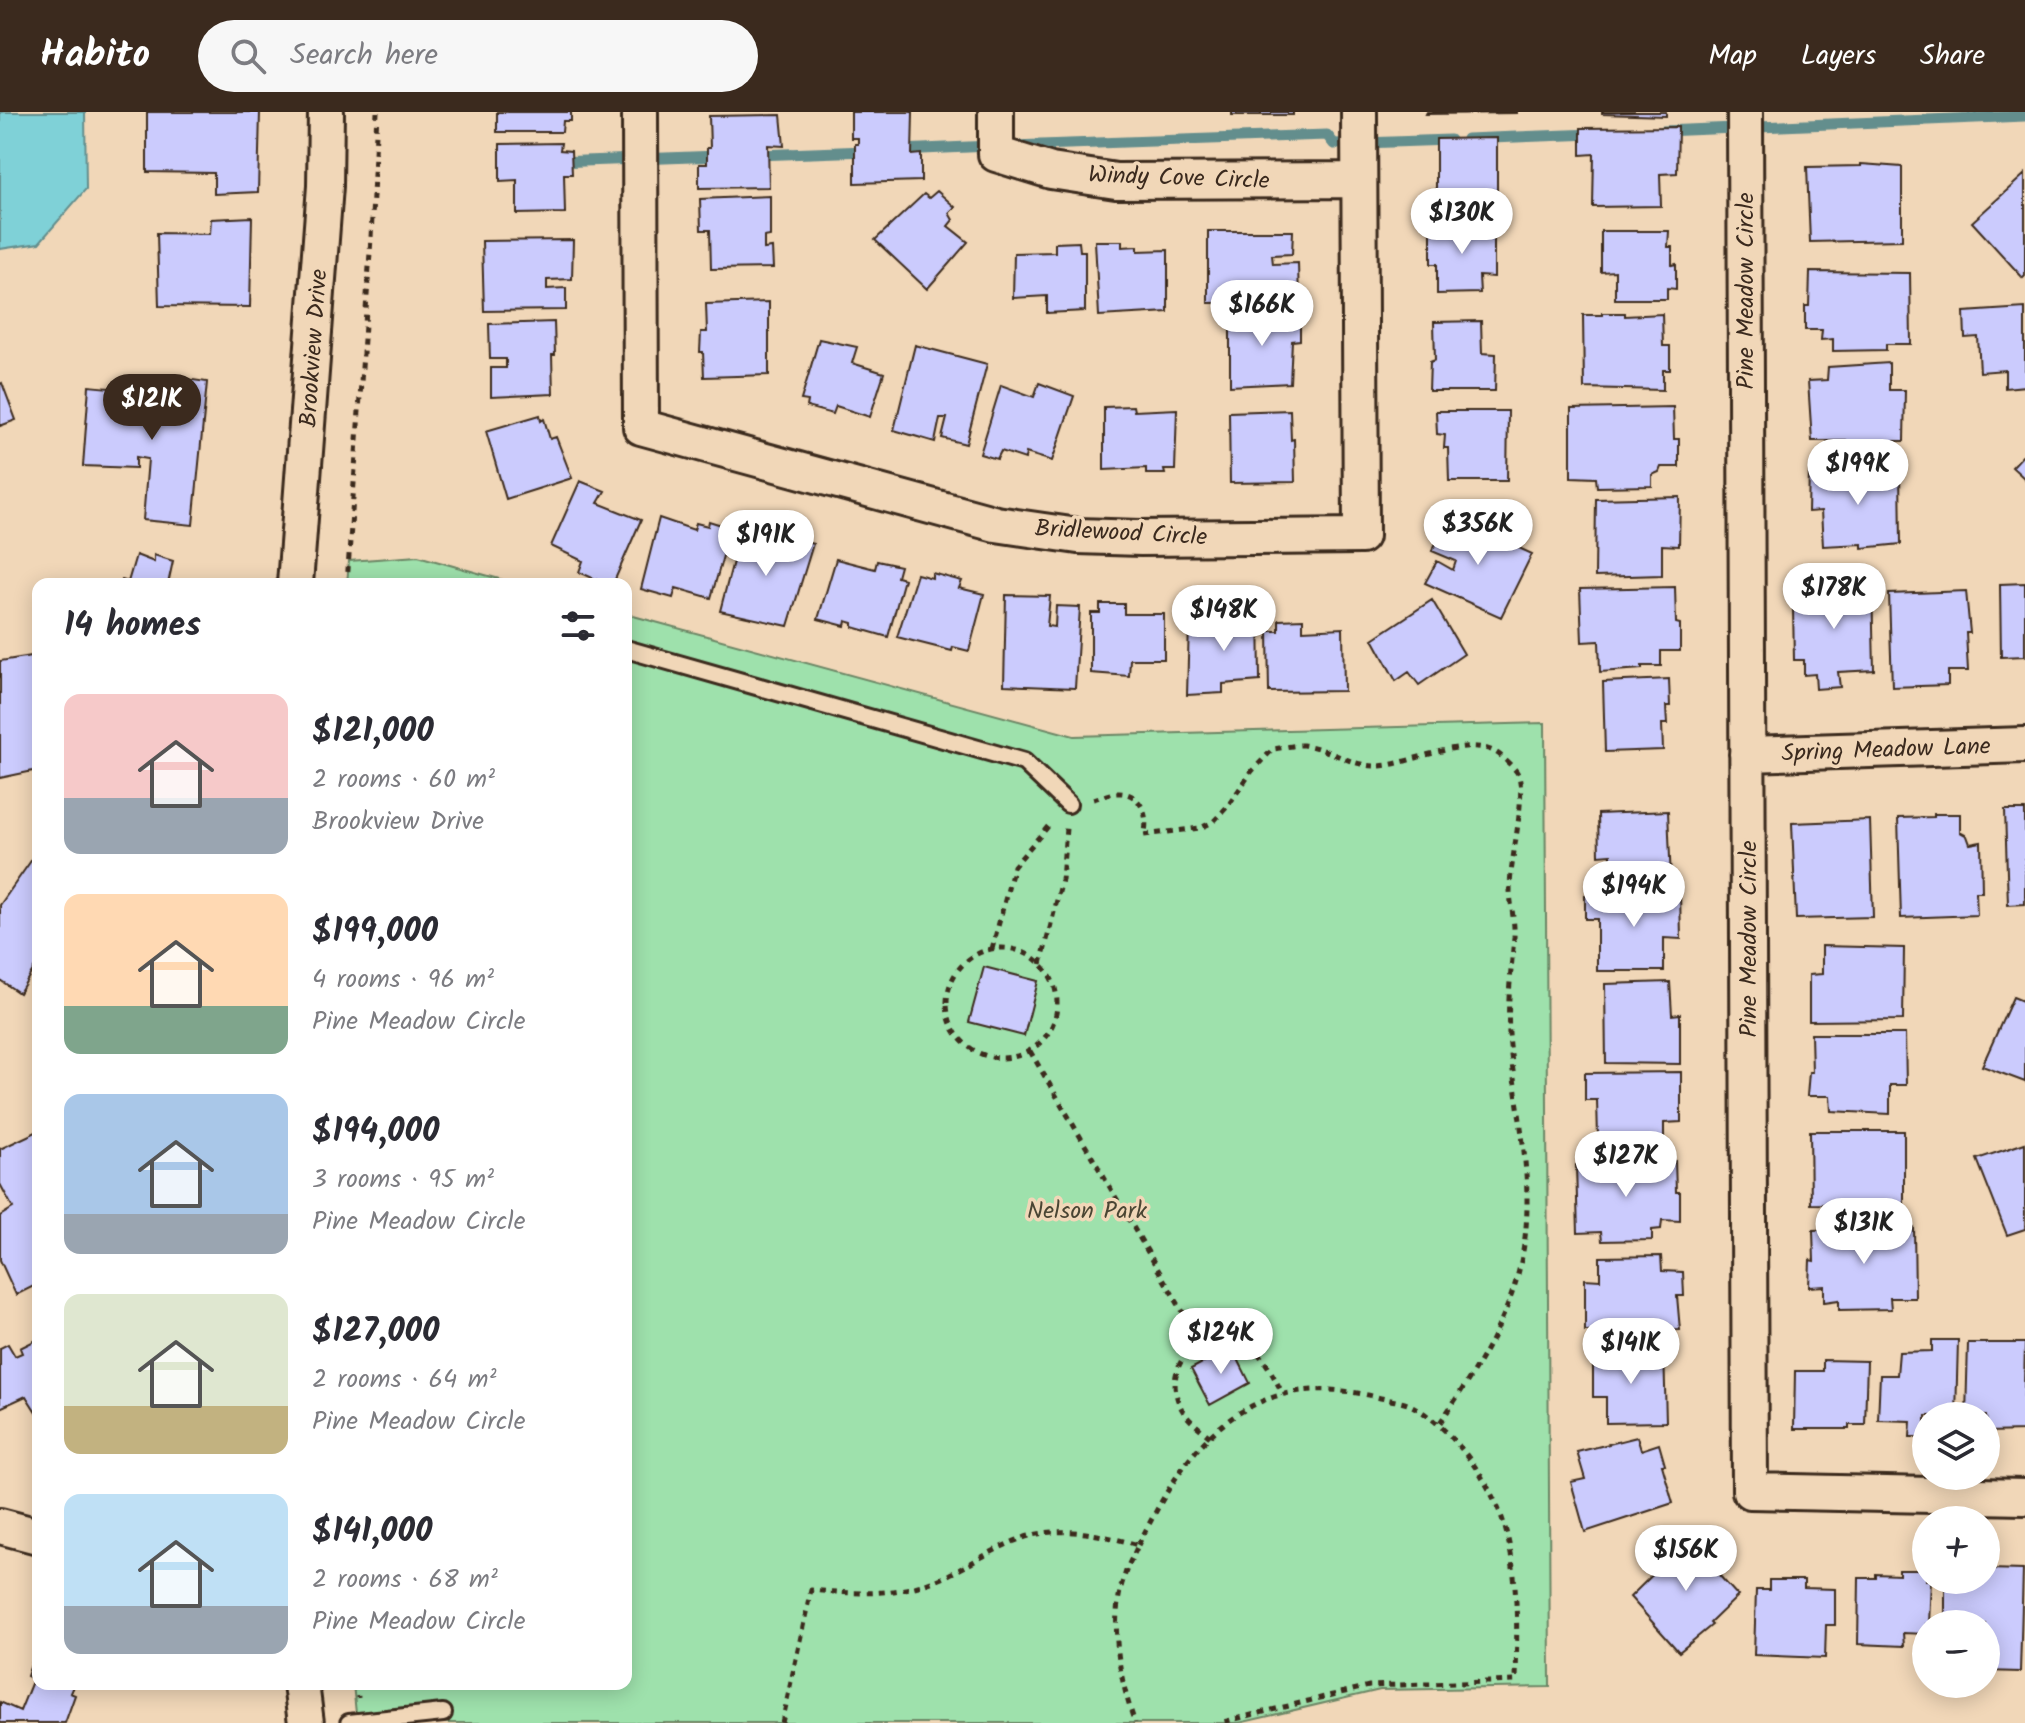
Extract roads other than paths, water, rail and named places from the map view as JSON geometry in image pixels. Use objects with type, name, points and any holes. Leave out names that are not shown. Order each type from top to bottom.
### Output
[{"type":"street","name":"Brookview Drive","points":[[295,578],[325,186],[326,112]]},
{"type":"street","name":"Bridlewood Circle","points":[[640,112],[641,427],[996,524],[1078,536],[1141,538],[1361,536],[1359,112]]},
{"type":"street","name":"Windy Cove Circle","points":[[996,112],[996,154],[1051,171],[1116,181],[1359,180]]},
{"type":"street","name":"Pine Meadow Circle","points":[[1745,112],[1750,1491],[2025,1497]]},
{"type":"street","name":"Spring Meadow Lane","points":[[1747,754],[2025,745]]},
{"type":"street","points":[[0,1526],[32,1534]]},
{"type":"street","points":[[302,1690],[306,1723]]},
{"type":"lane","points":[[632,651],[1024,762],[1068,804]]},
{"type":"lane","points":[[349,1723],[443,1713]]},
{"type":"water","points":[[0,112],[85,112],[86,189],[39,243],[0,249]]},
{"type":"waterway","points":[[1663,131],[2025,116]]},
{"type":"waterway","points":[[1467,139],[1594,134]]},
{"type":"waterway","points":[[1012,146],[1327,135],[1334,144],[1450,140]]},
{"type":"waterway","points":[[900,150],[991,146]]},
{"type":"waterway","points":[[757,155],[867,151]]},
{"type":"waterway","points":[[557,162],[719,156]]},
{"type":"park label","name":"Nelson Park","points":[[1087,1210]]}]
